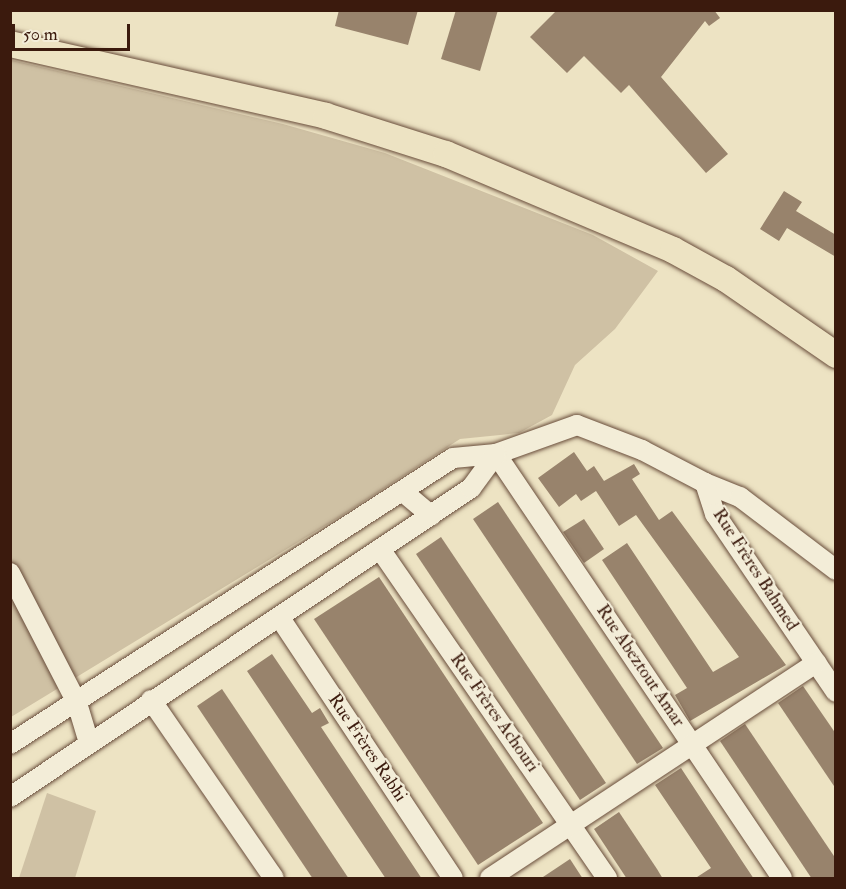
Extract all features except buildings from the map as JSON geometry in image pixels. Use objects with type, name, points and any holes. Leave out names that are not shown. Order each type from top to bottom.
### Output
[{"type":"main road","points":[[10,44],[326,116],[446,154],[673,250],[726,279],[836,355]]},
{"type":"street","points":[[10,744],[453,458],[496,454],[578,425],[642,450],[705,483],[740,497],[836,570]]},
{"type":"street","points":[[10,797],[471,488],[496,454]]},
{"type":"street","name":"Rue Abeztout Amar","points":[[496,454],[782,879]]},
{"type":"street","name":"Rue Frères Bahmed","points":[[705,483],[715,514],[836,692]]},
{"type":"street","points":[[402,490],[431,515]]},
{"type":"street","name":"Rue Frères Achouri","points":[[380,549],[607,879]]},
{"type":"street","points":[[10,573],[76,703],[89,743]]},
{"type":"street","name":"Rue Frères Rabhi","points":[[280,618],[453,879]]},
{"type":"street","points":[[490,879],[816,663]]},
{"type":"street","points":[[152,700],[274,879]]},
{"type":"shaded area","points":[[11,60],[283,124],[385,153],[593,235],[658,271],[615,329],[575,365],[552,415],[519,433],[460,439],[341,516],[11,717]]},
{"type":"shaded area","points":[[47,793],[96,811],[75,878],[19,878]]}]
